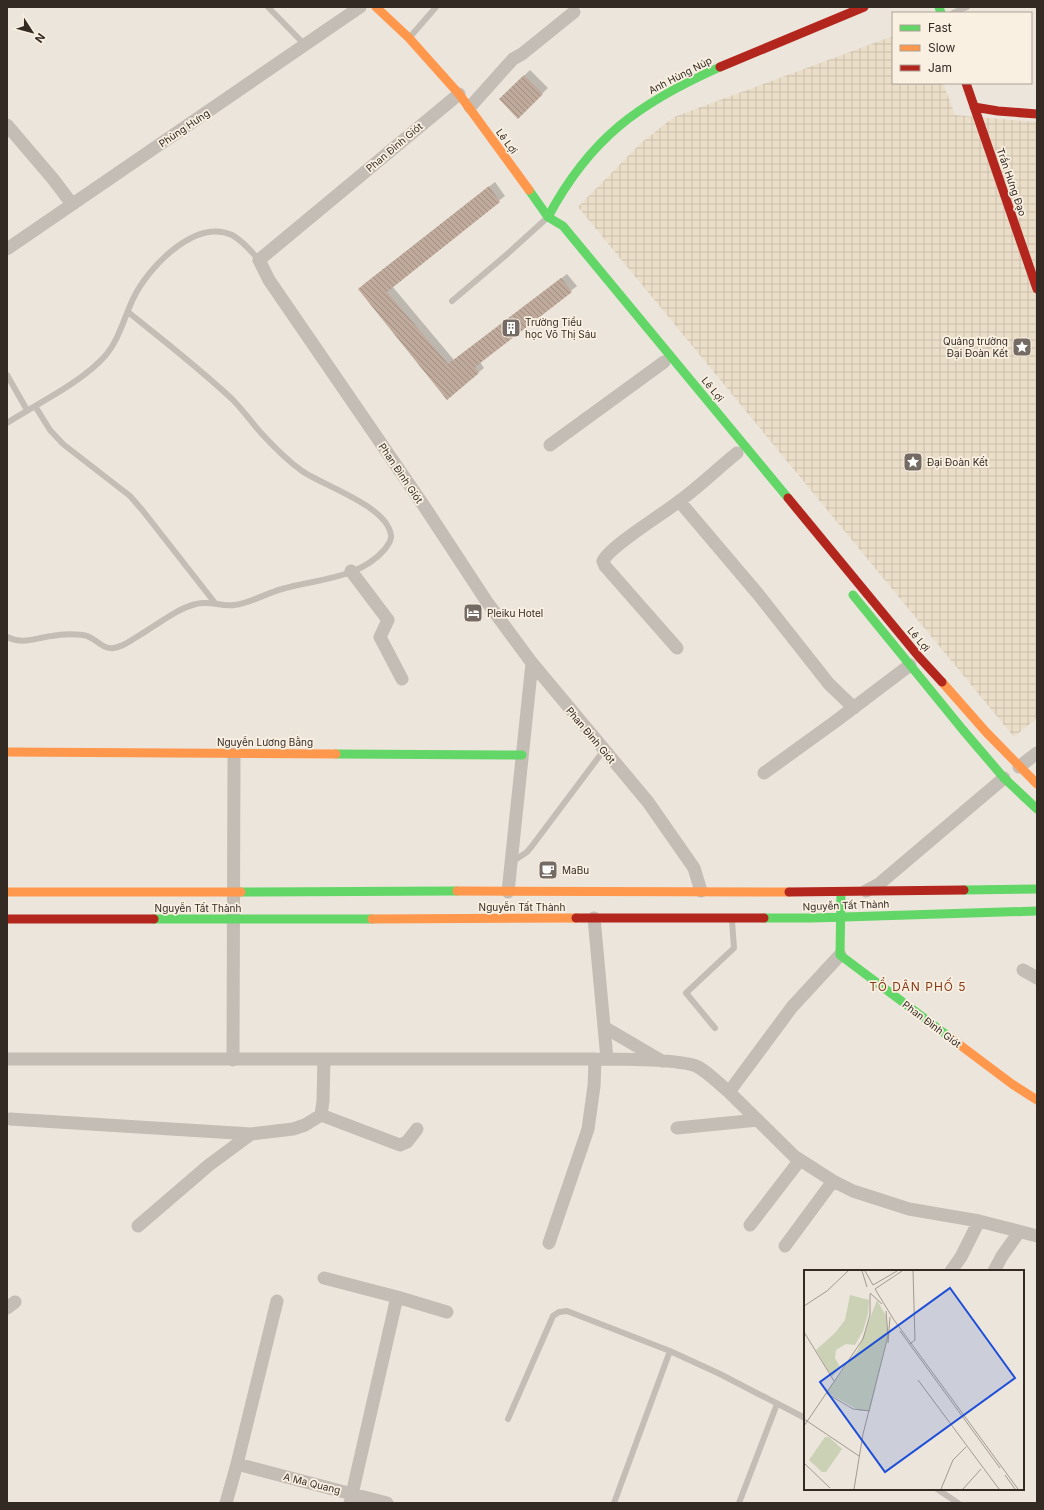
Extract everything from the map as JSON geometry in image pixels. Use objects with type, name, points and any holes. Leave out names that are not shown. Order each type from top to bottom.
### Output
[{"type":"street","name":"Phùng Hưng","points":[[7,249],[360,7]]},
{"type":"street","name":"Lê Lợi","points":[[376,7],[409,38],[470,107],[548,217],[563,226],[739,451],[986,732],[1037,784]]},
{"type":"street","name":"Anh Hùng Núp","points":[[548,217],[560,194],[576,171],[604,138],[638,111],[659,97],[700,75],[864,7]]},
{"type":"street","points":[[470,107],[513,59],[522,54],[574,12]]},
{"type":"street","name":"Trần Hưng Đạo","points":[[966,84],[1037,289]]},
{"type":"street","name":"Phan Đình Giót","points":[[459,94],[259,260],[269,280],[426,509],[487,602],[532,663],[648,802],[694,868],[701,891]]},
{"type":"street","points":[[974,107],[998,111],[1037,114]]},
{"type":"street","points":[[7,125],[53,179],[72,204]]},
{"type":"street","points":[[548,217],[555,233]]},
{"type":"street","points":[[654,350],[679,380]]},
{"type":"street","points":[[550,445],[664,362]]},
{"type":"street","points":[[677,648],[605,566],[603,561],[606,556],[616,547],[680,502],[739,451]]},
{"type":"street","points":[[680,502],[758,594],[829,684],[854,708]]},
{"type":"street","points":[[351,571],[388,620],[380,637],[402,679]]},
{"type":"street","points":[[846,586],[962,730],[1004,778],[1037,809]]},
{"type":"street","points":[[508,892],[532,663]]},
{"type":"street","points":[[764,773],[854,708],[910,665]]},
{"type":"street","name":"Nguyễn Lương Bằng","points":[[7,752],[522,755]]},
{"type":"street","points":[[233,1060],[234,753]]},
{"type":"street","points":[[1019,767],[1037,753]]},
{"type":"street","points":[[864,892],[879,884],[1004,778]]},
{"type":"street","name":"Nguyễn Tất Thành","points":[[7,892],[864,892],[1037,889]]},
{"type":"street","points":[[729,1092],[792,1007],[840,955],[841,892]]},
{"type":"street","name":"Nguyễn Tất Thành","points":[[7,919],[732,918],[1037,912]]},
{"type":"street","points":[[549,1243],[588,1128],[594,1086],[601,1059],[604,1027],[594,918]]},
{"type":"street","name":"Phan Đình Giót","points":[[840,955],[1012,1084],[1037,1100]]},
{"type":"street","points":[[1023,970],[1037,978]]},
{"type":"street","points":[[604,1027],[663,1062]]},
{"type":"street","points":[[7,1059],[601,1059],[688,1063],[698,1067],[729,1092],[794,1156],[832,1181],[853,1191],[898,1206],[979,1221],[1037,1236]]},
{"type":"street","points":[[321,1115],[324,1059]]},
{"type":"street","points":[[321,1115],[400,1145],[407,1142],[417,1129]]},
{"type":"street","points":[[10,1119],[251,1134],[293,1129],[305,1125],[321,1115]]},
{"type":"street","points":[[677,1128],[758,1120]]},
{"type":"street","points":[[138,1226],[209,1165],[251,1134]]},
{"type":"street","points":[[750,1225],[800,1160]]},
{"type":"street","points":[[785,1246],[832,1181]]},
{"type":"street","points":[[952,1270],[979,1221]]},
{"type":"street","points":[[995,1270],[1002,1256],[1019,1232]]},
{"type":"street","points":[[324,1278],[447,1312]]},
{"type":"street","points":[[351,1498],[397,1297]]},
{"type":"street","points":[[226,1503],[277,1301]]},
{"type":"street","name":"A Ma Quang","points":[[237,1464],[351,1498],[387,1503]]},
{"type":"lane","points":[[268,7],[305,45]]},
{"type":"lane","points":[[409,38],[436,7]]},
{"type":"lane","points":[[955,12],[967,7]]},
{"type":"lane","points":[[452,301],[548,217]]},
{"type":"lane","points":[[7,423],[84,374],[106,355],[116,339],[133,298],[156,264],[170,252],[196,235],[217,232],[231,235],[240,241],[259,260]]},
{"type":"lane","points":[[7,637],[22,642],[54,635],[87,635],[102,646],[115,648],[188,607],[202,603],[215,603],[226,606],[240,604],[282,589],[332,578],[351,571],[384,551],[390,540],[391,535],[381,518],[367,506],[312,477],[294,465],[261,434],[232,399],[170,345],[128,312]]},
{"type":"lane","points":[[7,375],[27,410]]},
{"type":"lane","points":[[35,406],[50,430],[63,444],[130,496],[144,511],[215,603]]},
{"type":"lane","points":[[511,863],[527,852],[532,846],[604,750]]},
{"type":"lane","points":[[715,1028],[686,993],[734,948],[732,918]]},
{"type":"lane","points":[[508,1419],[553,1316],[559,1312],[567,1311],[670,1351],[720,1374],[804,1418]]},
{"type":"lane","points":[[614,1503],[670,1351]]},
{"type":"lane","points":[[739,1503],[777,1404]]},
{"type":"lane","points":[[938,1490],[958,1503]]},
{"type":"shaded area","name":"Đại Đoàn Kết","points":[[892,36],[892,84],[943,84],[955,115],[1037,122],[1037,718],[1014,737],[578,207],[641,143],[674,117]]},
{"type":"building","points":[[524,75],[543,94],[518,119],[499,99]]},
{"type":"building","name":"Trường Tiểu học Võ Thị Sáu","points":[[489,186],[500,202],[387,292],[448,364],[561,278],[572,292],[475,367],[479,373],[447,400],[358,289]]},
{"type":"traffic: fast","points":[[939,7],[941,12]]},
{"type":"traffic: fast","points":[[548,217],[564,189],[581,165],[619,126],[641,109],[691,81],[720,67]]},
{"type":"traffic: fast","points":[[529,190],[548,217],[563,226],[788,498]]},
{"type":"traffic: fast","points":[[853,595],[1004,778],[1037,809]]},
{"type":"traffic: fast","points":[[336,754],[522,755]]},
{"type":"traffic: fast","points":[[964,890],[1037,889]]},
{"type":"traffic: fast","points":[[241,892],[457,891]]},
{"type":"traffic: fast","points":[[841,892],[840,955],[952,1039]]},
{"type":"traffic: fast","points":[[764,918],[813,918],[1037,911]]},
{"type":"traffic: fast","points":[[154,919],[372,919]]},
{"type":"traffic: slow","points":[[376,7],[409,38],[459,94],[529,190]]},
{"type":"traffic: slow","points":[[942,682],[986,732],[1037,784]]},
{"type":"traffic: slow","points":[[7,752],[336,754]]},
{"type":"traffic: slow","points":[[457,891],[789,892]]},
{"type":"traffic: slow","points":[[7,892],[241,892]]},
{"type":"traffic: slow","points":[[372,919],[576,918]]},
{"type":"traffic: slow","points":[[952,1039],[1012,1084],[1037,1100]]},
{"type":"traffic: jam","points":[[720,67],[864,7]]},
{"type":"traffic: jam","points":[[966,84],[1037,289]]},
{"type":"traffic: jam","points":[[974,107],[998,111],[1037,114]]},
{"type":"traffic: jam","points":[[788,498],[919,657],[942,682]]},
{"type":"traffic: jam","points":[[789,892],[964,890]]},
{"type":"traffic: jam","points":[[576,918],[764,918]]},
{"type":"traffic: jam","points":[[7,919],[154,919]]},
{"type":"place","name":"Trường Tiểu học Võ Thị Sáu","points":[[511,328]]},
{"type":"place","name":"Quảng trường Đại Đoàn Kết","points":[[1022,347]]},
{"type":"place","name":"Đại Đoàn Kết","points":[[913,462]]},
{"type":"place","name":"Pleiku Hotel","points":[[473,613]]},
{"type":"place","name":"MaBu","points":[[548,870]]},
{"type":"district","name":"TỔ DÂN PHỐ 5","points":[[918,986]]}]
